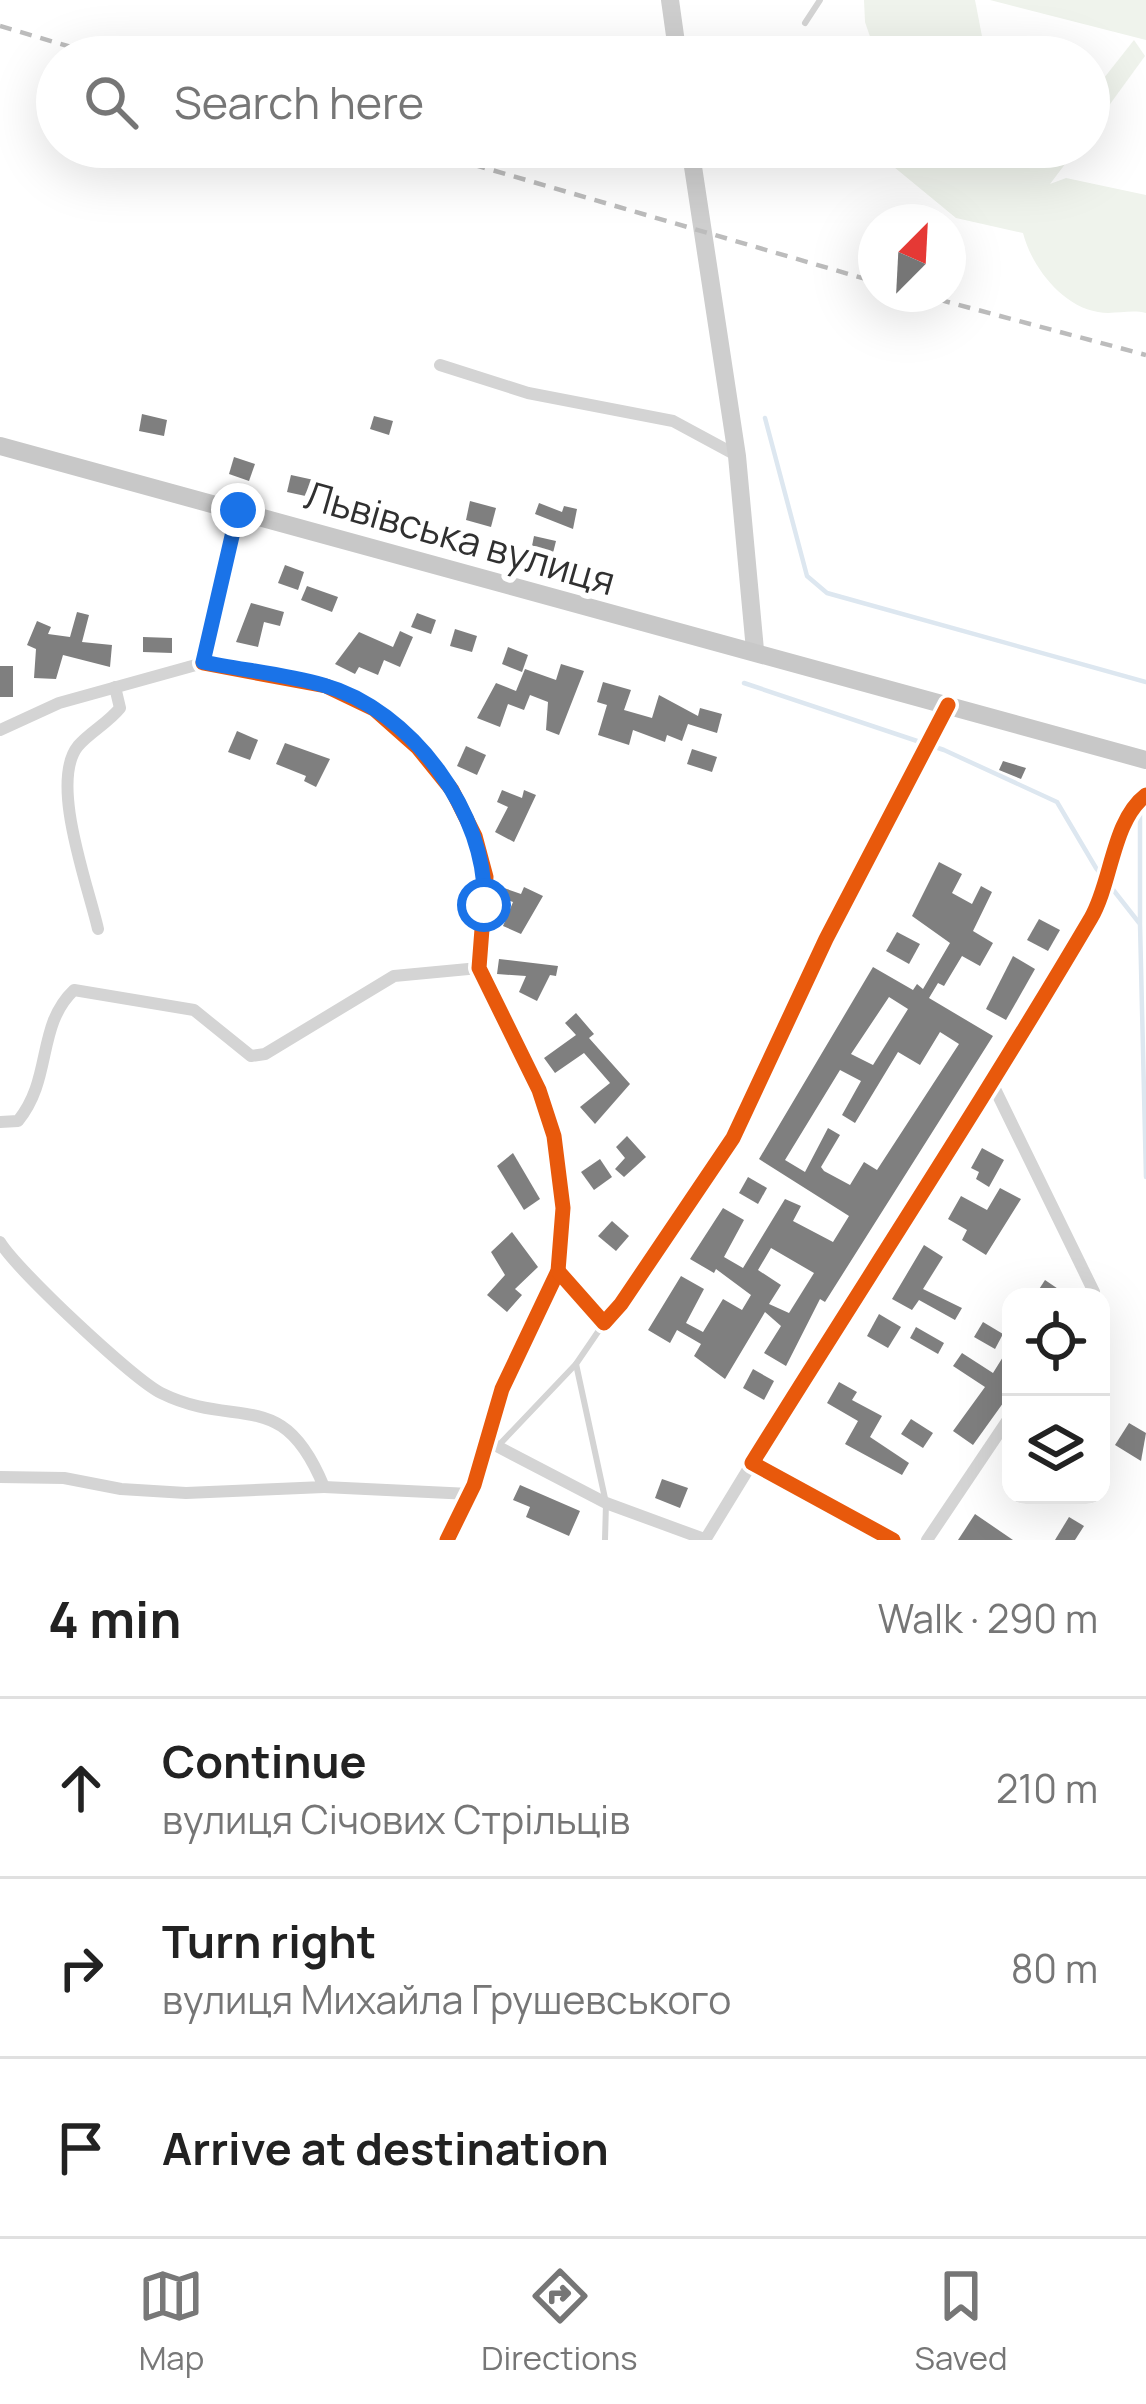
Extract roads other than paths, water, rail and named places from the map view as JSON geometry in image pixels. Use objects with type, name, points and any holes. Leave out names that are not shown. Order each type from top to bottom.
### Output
[{"type":"main road","name":"Львівська вулиця","points":[[0,446],[1146,760]]},
{"type":"street","points":[[670,0],[675,36]]},
{"type":"street","points":[[693,168],[737,456],[755,650]]},
{"type":"street","points":[[440,365],[528,393],[673,421],[737,456]]},
{"type":"street","points":[[203,662],[238,510]]},
{"type":"street","points":[[0,730],[59,703],[203,662],[326,686],[374,710],[418,748],[452,790],[486,877],[479,968],[539,1090],[554,1136],[563,1208],[558,1271],[502,1389],[494,1444],[447,1540]]},
{"type":"street","points":[[98,929],[65,769],[80,743],[103,728],[120,707],[115,687]]},
{"type":"street","points":[[558,1271],[604,1323],[733,1138],[826,939],[948,705]]},
{"type":"street","points":[[494,1444],[607,1503],[704,1539],[993,1085],[1103,898],[1128,816],[1146,795]]},
{"type":"street","points":[[0,1122],[17,1121],[31,1105],[47,1064],[51,1022],[74,990],[194,1010],[251,1056],[265,1054],[394,976],[479,968]]},
{"type":"street","points":[[993,1085],[1092,1288]]},
{"type":"street","points":[[0,1242],[44,1290],[159,1392],[253,1414],[294,1432],[324,1486]]},
{"type":"street","points":[[927,1540],[1002,1428]]},
{"type":"street","points":[[752,1463],[892,1540]]},
{"type":"street","points":[[0,1477],[64,1478],[121,1490],[324,1486],[470,1494]]},
{"type":"lane","points":[[805,23],[820,0]]},
{"type":"lane","points":[[494,1444],[577,1364],[604,1323]]},
{"type":"lane","points":[[577,1364],[607,1503],[605,1540]]},
{"type":"waterway","points":[[765,418],[807,576],[827,593],[1146,682]]},
{"type":"waterway","points":[[744,683],[944,750],[1057,802],[1096,868],[1140,924],[1146,1177]]},
{"type":"waterway","points":[[1140,815],[1140,923]]},
{"type":"railway","points":[[0,26],[36,37]]},
{"type":"railway","points":[[485,168],[858,277]]},
{"type":"railway","points":[[966,307],[1146,355]]}]
